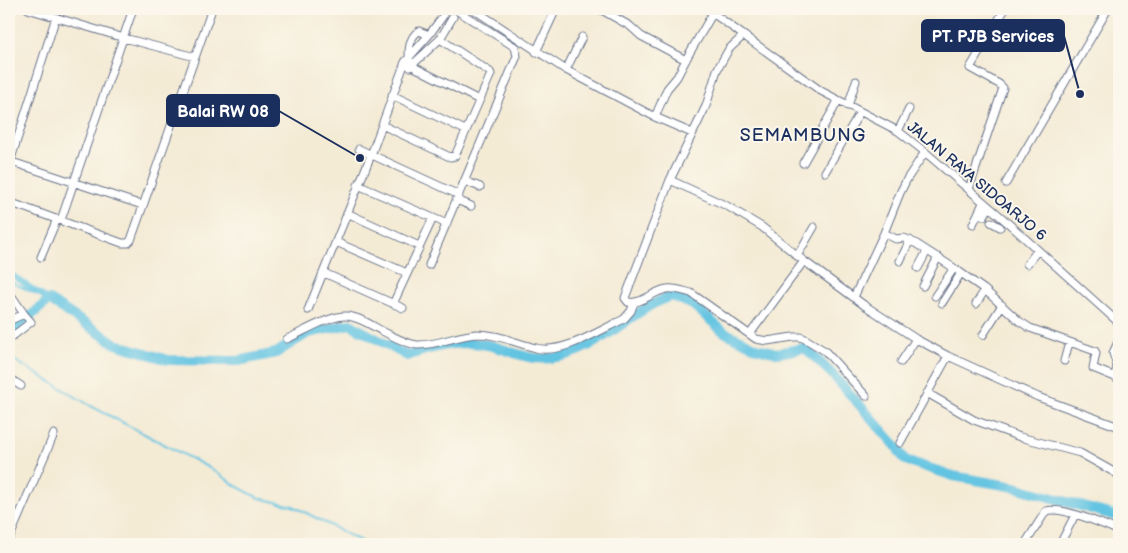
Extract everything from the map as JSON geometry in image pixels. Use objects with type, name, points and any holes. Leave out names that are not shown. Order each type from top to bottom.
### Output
[{"type":"street","points":[[28,9],[194,57]]},
{"type":"street","points":[[41,257],[59,220],[74,182],[133,9]]},
{"type":"street","points":[[9,202],[125,243],[131,240],[212,9]]},
{"type":"street","points":[[473,9],[566,70],[692,133]]},
{"type":"street","points":[[536,52],[556,9]]},
{"type":"street","points":[[600,9],[630,26],[641,36],[686,60]]},
{"type":"street","points":[[969,189],[1002,88],[999,84],[970,68],[1005,9]]},
{"type":"street","points":[[1006,183],[1108,9]]},
{"type":"street","points":[[655,116],[667,89],[678,77],[710,11]]},
{"type":"street","name":"JALAN RAYA SIDOARJO 6","points":[[710,11],[821,91],[898,131],[1005,220],[1119,323]]},
{"type":"street","points":[[411,63],[442,12],[448,18],[455,12]]},
{"type":"street","points":[[308,310],[371,155],[402,70],[440,39],[455,12]]},
{"type":"street","points":[[429,265],[517,52],[515,47],[455,12]]},
{"type":"street","points":[[56,18],[10,162],[142,205]]},
{"type":"street","points":[[411,63],[409,48],[416,32],[419,31],[429,35]]},
{"type":"street","points":[[287,339],[321,323],[346,316],[359,319],[404,342],[418,345],[477,334],[499,336],[536,349],[548,350],[561,348],[624,319],[631,311],[626,295],[692,133],[706,106],[716,70],[729,49],[743,36]]},
{"type":"street","points":[[566,70],[582,37]]},
{"type":"street","points":[[382,125],[452,158],[455,156],[490,77],[490,72],[440,39]]},
{"type":"street","points":[[411,63],[479,100]]},
{"type":"street","points":[[848,106],[856,81]]},
{"type":"street","points":[[392,95],[466,130]]},
{"type":"street","points":[[803,163],[838,101]]},
{"type":"street","points":[[898,131],[909,109]]},
{"type":"street","points":[[825,172],[860,112]]},
{"type":"street","points":[[359,149],[472,206]]},
{"type":"street","points":[[854,297],[884,233],[900,193],[925,152]]},
{"type":"street","points":[[465,181],[480,187]]},
{"type":"street","points":[[673,181],[742,214],[762,227],[797,256],[916,339],[948,356],[1038,397],[1119,427]]},
{"type":"street","points":[[358,185],[446,224]]},
{"type":"street","points":[[973,224],[978,214],[986,205]]},
{"type":"street","points":[[346,213],[419,246]]},
{"type":"street","points":[[393,304],[433,218]]},
{"type":"street","points":[[995,225],[1005,220]]},
{"type":"street","points":[[797,256],[814,227]]},
{"type":"street","points":[[884,233],[896,239],[904,238],[910,240],[938,257],[985,290],[1030,328],[1096,352],[1093,368],[1117,379],[1117,366],[1113,353],[1119,340]]},
{"type":"street","points":[[900,261],[910,240]]},
{"type":"street","points":[[336,242],[407,272]]},
{"type":"street","points":[[1027,264],[1038,250]]},
{"type":"street","points":[[918,268],[927,251]]},
{"type":"street","points":[[923,286],[938,257]]},
{"type":"street","points":[[750,334],[804,261]]},
{"type":"street","points":[[935,296],[954,268]]},
{"type":"street","points":[[324,272],[402,308]]},
{"type":"street","points":[[942,303],[961,273]]},
{"type":"street","points":[[320,283],[339,279]]},
{"type":"street","points":[[629,302],[660,290],[679,290],[691,293],[756,339],[767,342],[801,337],[807,340],[825,351],[866,396]]},
{"type":"street","points":[[976,304],[985,290]]},
{"type":"street","points":[[9,292],[28,317]]},
{"type":"street","points":[[982,334],[1002,305]]},
{"type":"street","points":[[9,321],[28,317]]},
{"type":"street","points":[[9,339],[28,317]]},
{"type":"street","points":[[901,362],[916,339]]},
{"type":"street","points":[[1064,361],[1069,343]]},
{"type":"street","points":[[900,443],[948,356]]},
{"type":"street","points":[[9,378],[21,386]]},
{"type":"street","points":[[927,393],[974,420],[1020,437],[1080,453],[1119,475]]},
{"type":"street","points":[[15,544],[9,540],[54,434]]},
{"type":"street","points":[[1025,544],[1046,511],[1059,510],[1095,521],[1119,531]]},
{"type":"street","points":[[1060,544],[1075,515]]},
{"type":"waterway","points":[[9,273],[49,300]]},
{"type":"waterway","points":[[9,281],[49,300]]},
{"type":"waterway","points":[[9,332],[49,300],[116,344],[168,360],[238,361],[276,353],[308,333],[350,324],[407,356],[457,343],[478,343],[526,357],[542,359],[578,351],[602,338],[651,305],[672,296],[693,305],[724,332],[757,348],[777,353],[805,348],[832,374],[895,445],[905,460],[953,476],[1015,487],[1119,517]]},
{"type":"waterway","points":[[9,357],[91,406],[215,471],[236,486],[259,498],[293,506],[366,544]]},
{"type":"place","name":"PT. PJB Services","points":[[1080,94]]},
{"type":"place","name":"Balai RW 08","points":[[360,158]]},
{"type":"district","name":"SEMAMBUNG","points":[[803,135]]}]
